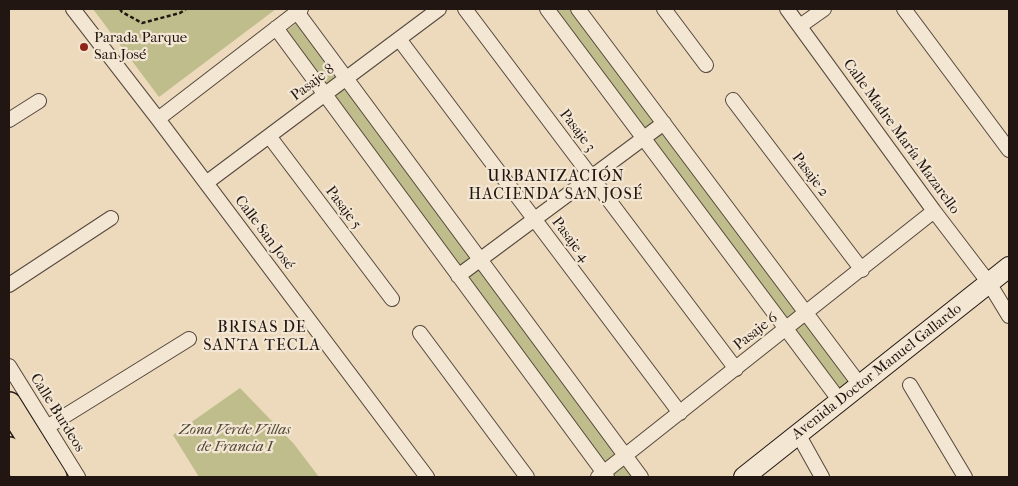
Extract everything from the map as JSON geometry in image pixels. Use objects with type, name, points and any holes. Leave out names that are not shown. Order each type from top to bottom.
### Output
[{"type":"highway","points":[[9,405],[54,477]]},
{"type":"highway","points":[[9,450],[26,477]]},
{"type":"street","name":"Calle San José","points":[[73,9],[427,477]]},
{"type":"street","name":"Pasaje 8","points":[[206,183],[439,9]]},
{"type":"street","name":"Pasaje 3","points":[[465,9],[736,369]]},
{"type":"street","points":[[547,9],[840,401]]},
{"type":"street","points":[[578,9],[860,385]]},
{"type":"street","points":[[664,9],[706,64]]},
{"type":"street","name":"Calle Madre María Mazarello","points":[[787,9],[934,211],[989,283],[1009,316]]},
{"type":"street","points":[[800,26],[824,9]]},
{"type":"street","points":[[904,9],[1009,150]]},
{"type":"street","points":[[158,119],[299,10],[346,78],[641,477]]},
{"type":"street","points":[[276,28],[603,476]]},
{"type":"street","name":"Pasaje 4","points":[[399,39],[680,413]]},
{"type":"street","name":"Pasaje 2","points":[[733,100],[862,270]]},
{"type":"street","points":[[9,120],[39,101]]},
{"type":"street","points":[[458,276],[664,123]]},
{"type":"street","name":"Pasaje 5","points":[[269,136],[392,299]]},
{"type":"street","name":"Pasaje 6","points":[[603,476],[625,456],[934,211]]},
{"type":"street","points":[[9,285],[111,218]]},
{"type":"street","name":"Avenida Doctor Manuel Gallardo","points":[[744,477],[1009,267]]},
{"type":"street","points":[[420,333],[527,477]]},
{"type":"street","points":[[47,427],[189,339]]},
{"type":"street","name":"Calle Burdeos","points":[[9,366],[78,477]]},
{"type":"street","points":[[910,385],[964,477]]},
{"type":"street","points":[[798,434],[822,477]]},
{"type":"path","points":[[120,9],[142,23],[186,9]]},
{"type":"green space","points":[[93,9],[276,9],[159,97]]},
{"type":"green space","name":"URBANIZACIÓN HACIENDA SAN JOSÉ","points":[[547,9],[578,9],[854,378],[834,394]]},
{"type":"green space","points":[[302,19],[641,477],[607,477],[281,35]]},
{"type":"green space","name":"Zona Verde Villas de Francia I","points":[[240,388],[294,444],[319,477],[199,477],[173,435]]},
{"type":"place","name":"Parada Parque San José","points":[[84,47]]},
{"type":"district","name":"URBANIZACIÓN HACIENDA SAN JOSÉ","points":[[556,186]]},
{"type":"district","name":"BRISAS DE SANTA TECLA","points":[[262,337]]}]
